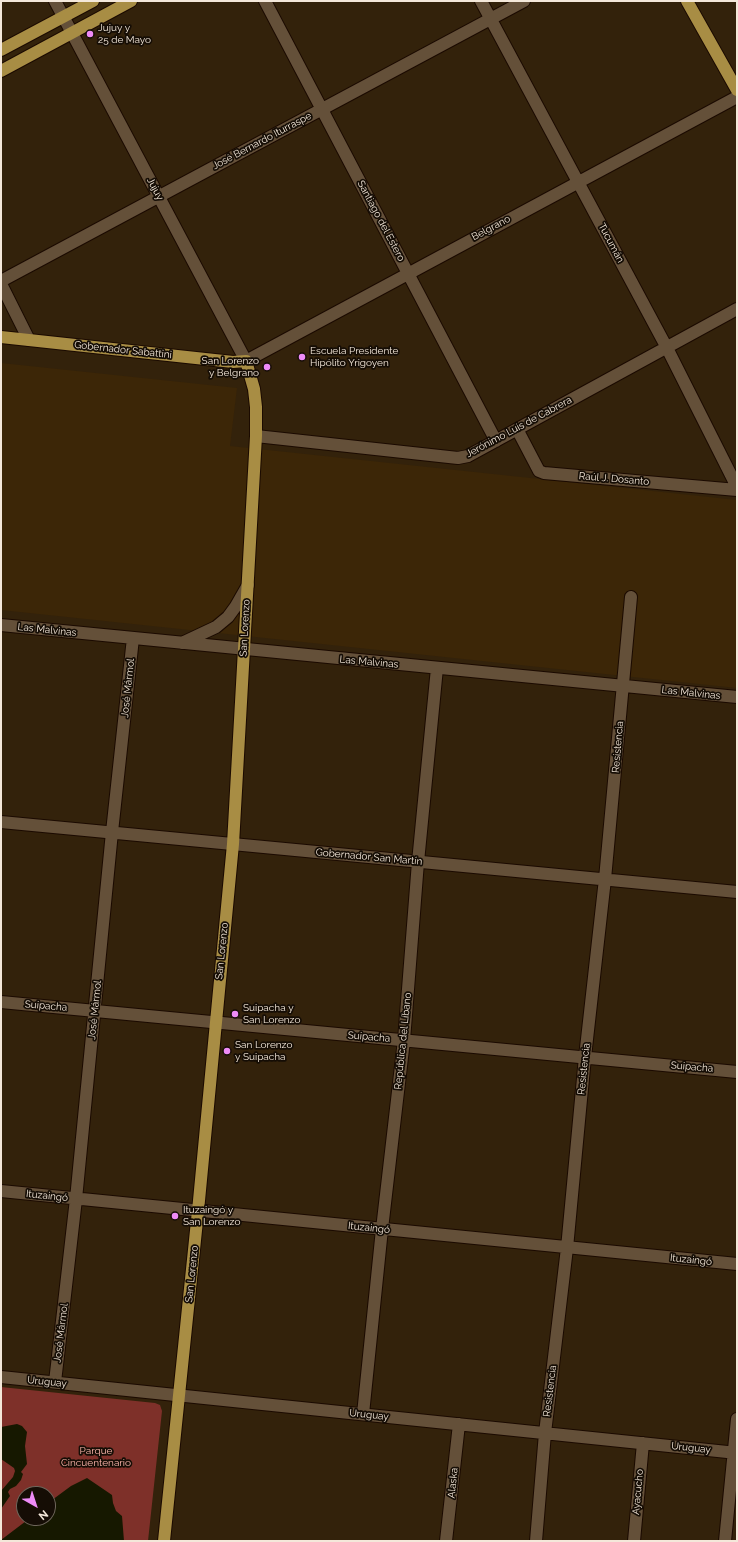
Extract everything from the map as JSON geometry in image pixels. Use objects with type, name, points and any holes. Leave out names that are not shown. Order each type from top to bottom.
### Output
[{"type":"main road","points":[[1,50],[93,1]]},
{"type":"main road","points":[[1,71],[131,1]]},
{"type":"main road","points":[[687,1],[737,90]]},
{"type":"main road","name":"Gobernador Sabattini","points":[[1,337],[233,362],[246,361]]},
{"type":"main road","name":"San Lorenzo","points":[[164,1541],[198,1211],[233,844],[256,436],[254,389],[246,361]]},
{"type":"street","name":"Jujuy","points":[[55,1],[160,196],[246,361]]},
{"type":"street","name":"Santiago del Estero","points":[[265,1],[496,441]]},
{"type":"street","name":"Tucumán","points":[[481,1],[667,348],[737,488]]},
{"type":"street","name":"José Bernardo Iturraspe","points":[[1,283],[524,1]]},
{"type":"street","name":"Belgrano","points":[[246,361],[737,96]]},
{"type":"street","points":[[1,283],[29,340]]},
{"type":"street","name":"Jerónimo Luis de Cabrera","points":[[256,436],[458,458],[468,456],[737,310]]},
{"type":"street","name":"Raúl J. Dosanto","points":[[517,429],[539,471],[544,473],[737,488]]},
{"type":"street","points":[[182,643],[216,627],[228,617],[248,585]]},
{"type":"street","name":"Resistencia","points":[[536,1541],[545,1433],[567,1248],[585,1057],[605,879],[631,597]]},
{"type":"street","name":"Las Malvinas","points":[[1,625],[244,650],[737,697]]},
{"type":"street","name":"José Mármol","points":[[55,1382],[76,1199],[112,832],[133,638]]},
{"type":"street","name":"República del Líbano","points":[[363,1414],[382,1229],[404,1040],[418,862],[437,668]]},
{"type":"street","name":"Gobernador San Martín","points":[[1,822],[737,892]]},
{"type":"street","name":"Suipacha","points":[[1,1002],[737,1072]]},
{"type":"street","name":"Ituzaingó","points":[[1,1191],[737,1264]]},
{"type":"street","name":"Uruguay","points":[[1,1377],[735,1453]]},
{"type":"street","points":[[725,1541],[735,1453],[737,1419]]},
{"type":"street","name":"Alaska","points":[[446,1541],[459,1424]]},
{"type":"street","name":"Ayacucho","points":[[634,1541],[643,1443]]},
{"type":"shaded area","points":[[1,363],[237,388],[230,446],[737,500],[737,688],[1,610]]},
{"type":"shaded area","points":[[17,1424],[22,1426],[27,1432],[25,1446],[27,1464],[21,1472],[23,1474],[21,1480],[16,1486],[10,1489],[8,1492],[10,1496],[1,1509],[1,1491],[13,1477],[15,1471],[14,1468],[1,1459],[1,1427]]},
{"type":"shaded area","points":[[87,1478],[112,1495],[116,1511],[122,1516],[124,1541],[1,1541],[19,1526],[56,1526],[56,1497],[71,1486]]},
{"type":"green space","name":"Parque Cincuentenario","points":[[1,1387],[155,1403],[160,1405],[162,1411],[148,1541],[1,1541]]},
{"type":"place","name":"Jujuy y 25 de Mayo","points":[[90,34]]},
{"type":"place","name":"Escuela Presidente Hipólito Yrigoyen","points":[[302,357]]},
{"type":"place","name":"San Lorenzo y Belgrano","points":[[267,367]]},
{"type":"place","name":"Suipacha y San Lorenzo","points":[[235,1014]]},
{"type":"place","name":"San Lorenzo y Suipacha","points":[[227,1051]]},
{"type":"place","name":"Ituzaingó y San Lorenzo","points":[[175,1216]]}]
